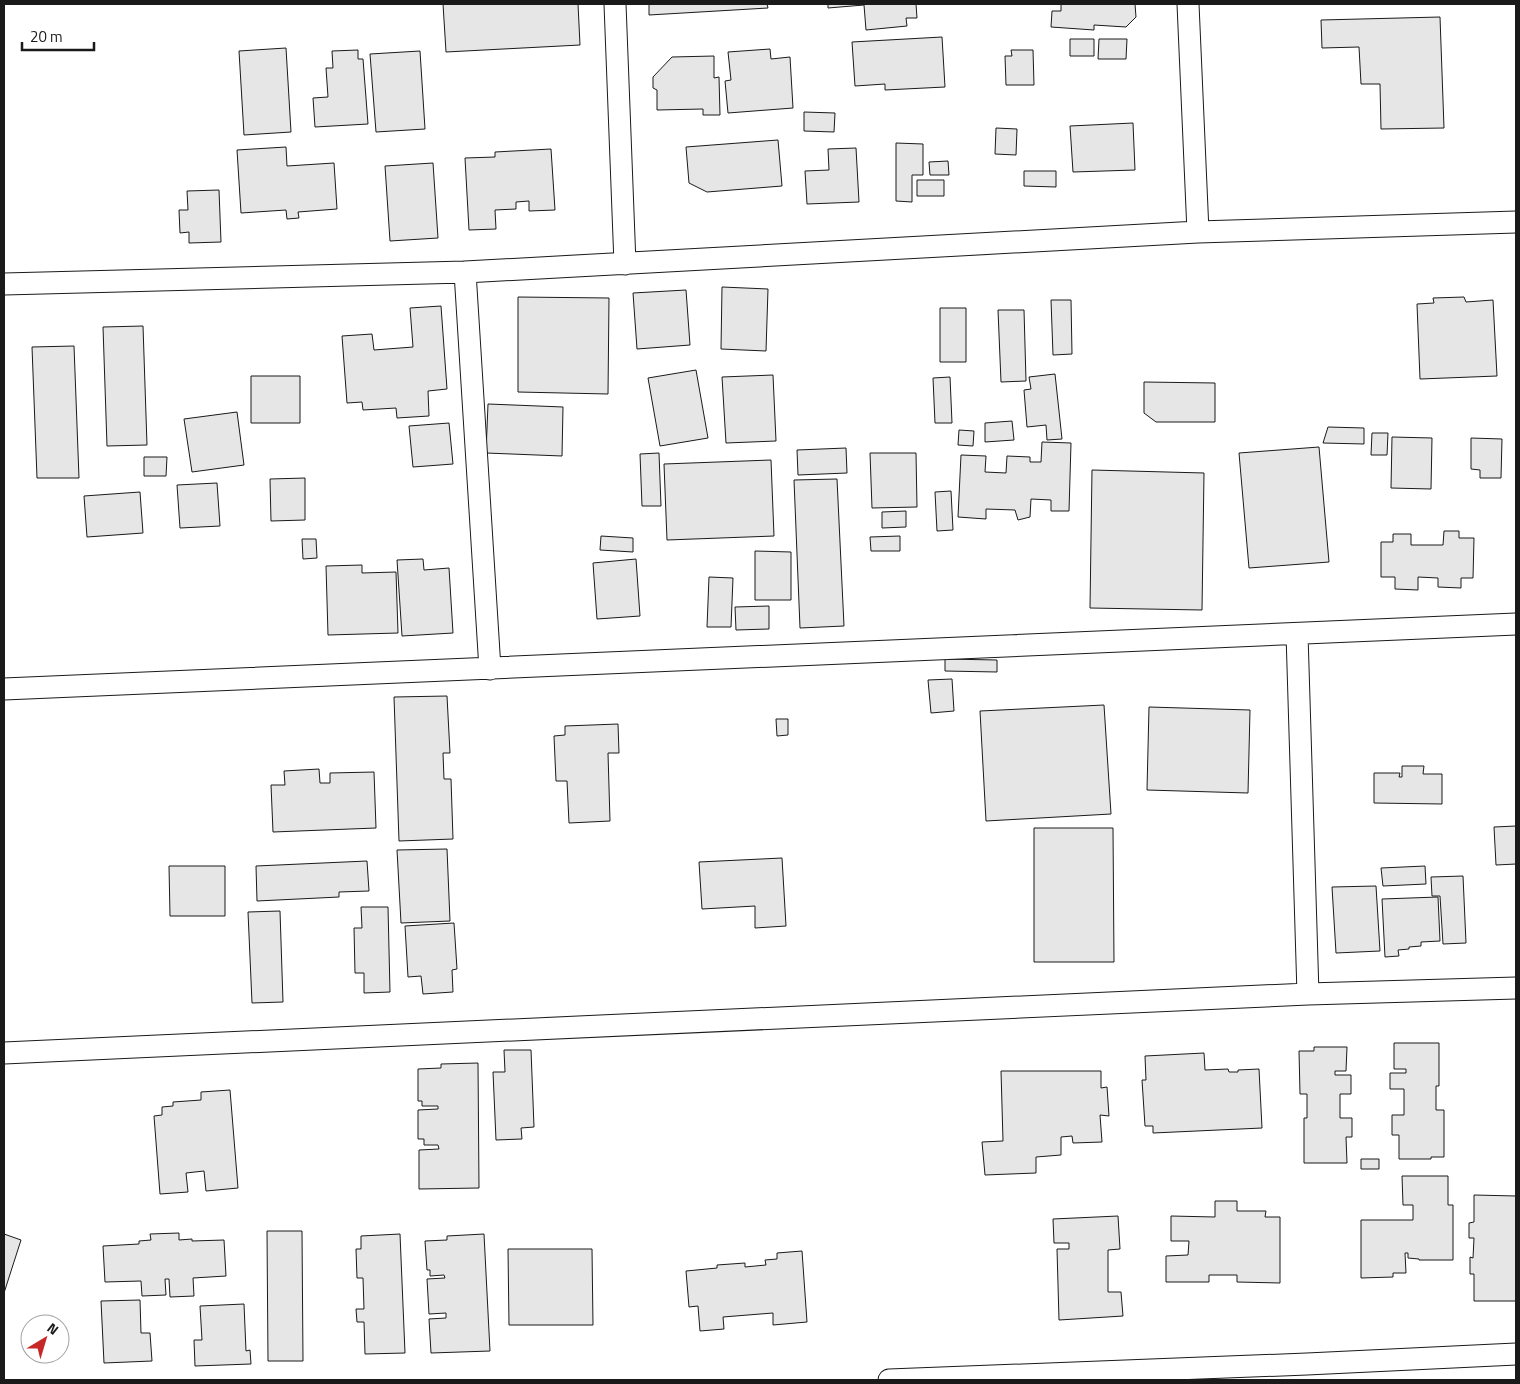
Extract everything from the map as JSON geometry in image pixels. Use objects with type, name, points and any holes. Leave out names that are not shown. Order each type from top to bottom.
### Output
[{"type":"street","points":[[615,4],[625,264]]},
{"type":"street","points":[[1188,4],[1198,232]]},
{"type":"street","points":[[4,284],[465,272],[1198,232],[1516,222]]},
{"type":"street","points":[[465,272],[490,670]]},
{"type":"street","points":[[4,690],[1516,624]]},
{"type":"street","points":[[1297,634],[1308,994]]},
{"type":"street","points":[[4,1053],[1308,994],[1516,988]]},
{"type":"street","points":[[889,1380],[1308,1372],[1516,1354]]},
{"type":"building","points":[[443,4],[578,4],[580,45],[446,52]]},
{"type":"building","points":[[649,4],[767,4],[768,8],[649,15]]},
{"type":"building","points":[[828,4],[916,4],[917,18],[906,18],[907,26],[866,30],[864,5],[828,8]]},
{"type":"building","points":[[1061,4],[1135,4],[1136,17],[1126,27],[1094,25],[1094,30],[1051,27],[1052,11],[1061,11]]},
{"type":"building","points":[[1440,17],[1444,128],[1381,129],[1380,84],[1361,84],[1359,47],[1322,48],[1321,20]]},
{"type":"building","points":[[942,37],[945,87],[885,90],[885,84],[855,86],[852,42]]},
{"type":"building","points":[[1070,39],[1094,39],[1094,56],[1070,56]]},
{"type":"building","points":[[1099,39],[1127,39],[1126,59],[1098,59]]},
{"type":"building","points":[[286,48],[291,132],[244,135],[239,51]]},
{"type":"building","points":[[770,49],[771,59],[790,57],[793,108],[728,113],[725,81],[731,80],[728,52]]},
{"type":"building","points":[[358,50],[358,59],[363,59],[368,124],[315,127],[313,98],[328,97],[326,68],[333,68],[332,51]]},
{"type":"building","points":[[1011,50],[1033,50],[1034,85],[1006,85],[1005,56],[1012,56]]},
{"type":"building","points":[[420,51],[425,129],[376,132],[370,54]]},
{"type":"building","points":[[714,56],[714,78],[719,77],[720,115],[703,115],[703,109],[657,110],[657,90],[653,88],[653,77],[672,57]]},
{"type":"building","points":[[804,112],[835,113],[834,132],[804,131]]},
{"type":"building","points":[[1133,123],[1135,170],[1073,172],[1070,126]]},
{"type":"building","points":[[996,128],[1017,129],[1016,155],[995,154]]},
{"type":"building","points":[[778,140],[782,186],[707,192],[689,183],[686,147]]},
{"type":"building","points":[[896,143],[923,144],[923,175],[912,175],[912,202],[896,201]]},
{"type":"building","points":[[286,147],[287,166],[334,163],[337,209],[298,212],[299,218],[287,219],[286,210],[241,213],[237,150]]},
{"type":"building","points":[[856,148],[859,202],[807,204],[805,171],[829,170],[828,149]]},
{"type":"building","points":[[551,149],[555,210],[529,211],[529,201],[516,202],[516,209],[495,210],[496,229],[469,230],[465,158],[495,157],[495,152]]},
{"type":"building","points":[[948,161],[949,175],[930,175],[929,162]]},
{"type":"building","points":[[433,163],[438,238],[390,241],[385,166]]},
{"type":"building","points":[[1024,171],[1056,171],[1056,187],[1024,186]]},
{"type":"building","points":[[917,180],[944,180],[944,196],[917,196]]},
{"type":"building","points":[[219,190],[221,242],[189,243],[189,232],[180,233],[179,210],[188,210],[187,191]]},
{"type":"building","points":[[722,287],[768,289],[766,351],[721,349]]},
{"type":"building","points":[[686,290],[690,345],[637,349],[633,293]]},
{"type":"building","points":[[518,297],[609,298],[608,394],[518,392]]},
{"type":"building","points":[[1464,297],[1466,302],[1493,300],[1497,376],[1420,379],[1417,304],[1434,303],[1433,298]]},
{"type":"building","points":[[1051,300],[1071,300],[1072,354],[1053,355]]},
{"type":"building","points":[[441,306],[447,389],[428,391],[429,416],[397,418],[396,408],[363,410],[362,402],[347,403],[342,336],[372,334],[374,350],[413,347],[410,308]]},
{"type":"building","points":[[940,308],[966,308],[966,362],[940,362]]},
{"type":"building","points":[[998,310],[1024,310],[1026,381],[1001,382]]},
{"type":"building","points":[[143,326],[147,445],[107,446],[103,327]]},
{"type":"building","points":[[74,346],[79,478],[37,478],[32,347]]},
{"type":"building","points":[[696,370],[708,438],[660,446],[648,378]]},
{"type":"building","points":[[1055,374],[1062,439],[1047,440],[1046,425],[1027,427],[1024,390],[1031,389],[1029,377]]},
{"type":"building","points":[[773,375],[776,441],[726,443],[722,377]]},
{"type":"building","points":[[251,376],[300,376],[300,423],[251,423]]},
{"type":"building","points":[[950,377],[952,423],[935,423],[933,378]]},
{"type":"building","points":[[1144,382],[1215,383],[1215,422],[1156,422],[1144,413]]},
{"type":"building","points":[[488,404],[563,407],[562,456],[486,453]]},
{"type":"building","points":[[237,412],[244,465],[192,472],[184,419]]},
{"type":"building","points":[[1012,421],[1014,440],[985,442],[985,423]]},
{"type":"building","points":[[449,423],[453,464],[413,467],[409,426]]},
{"type":"building","points":[[1328,427],[1364,428],[1364,444],[1323,443]]},
{"type":"building","points":[[959,430],[974,431],[973,446],[958,445]]},
{"type":"building","points":[[1372,433],[1388,433],[1387,455],[1371,455]]},
{"type":"building","points":[[1392,437],[1432,438],[1431,489],[1391,488]]},
{"type":"building","points":[[1471,438],[1502,439],[1501,478],[1480,478],[1480,470],[1471,469]]},
{"type":"building","points":[[1042,442],[1071,443],[1069,511],[1051,511],[1051,500],[1031,499],[1030,517],[1018,520],[1015,510],[986,509],[986,519],[958,517],[961,455],[986,456],[985,472],[1006,473],[1007,456],[1030,457],[1030,462],[1041,462]]},
{"type":"building","points":[[1319,447],[1329,562],[1249,568],[1239,453]]},
{"type":"building","points":[[846,448],[847,473],[798,475],[797,450]]},
{"type":"building","points":[[659,453],[661,506],[642,506],[640,454]]},
{"type":"building","points":[[870,453],[916,453],[917,507],[872,508]]},
{"type":"building","points":[[144,457],[167,457],[166,476],[144,476]]},
{"type":"building","points":[[771,460],[774,536],[667,540],[664,464]]},
{"type":"building","points":[[1092,470],[1204,473],[1202,610],[1090,608]]},
{"type":"building","points":[[305,478],[305,520],[271,521],[270,479]]},
{"type":"building","points":[[837,479],[844,626],[800,628],[794,480]]},
{"type":"building","points":[[217,483],[220,526],[180,528],[177,485]]},
{"type":"building","points":[[951,491],[953,530],[937,531],[935,492]]},
{"type":"building","points":[[140,492],[143,533],[87,537],[84,496]]},
{"type":"building","points":[[906,511],[906,527],[882,528],[882,512]]},
{"type":"building","points":[[1444,531],[1459,531],[1459,538],[1474,538],[1473,578],[1461,578],[1461,588],[1438,587],[1438,578],[1418,577],[1418,590],[1395,589],[1395,577],[1381,577],[1381,542],[1393,542],[1393,534],[1411,534],[1411,545],[1443,545]]},
{"type":"building","points":[[601,536],[633,538],[633,552],[600,550]]},
{"type":"building","points":[[900,536],[900,551],[871,551],[870,537]]},
{"type":"building","points":[[302,539],[316,539],[317,558],[303,559]]},
{"type":"building","points":[[755,551],[791,552],[791,600],[755,600]]},
{"type":"building","points":[[423,559],[424,570],[449,568],[453,633],[402,636],[397,560]]},
{"type":"building","points":[[636,559],[640,616],[597,619],[593,563]]},
{"type":"building","points":[[362,565],[362,573],[396,572],[398,633],[328,635],[326,566]]},
{"type":"building","points":[[709,577],[733,578],[731,627],[707,627]]},
{"type":"building","points":[[769,606],[769,629],[736,630],[735,607]]},
{"type":"building","points":[[945,659],[997,660],[997,672],[945,671]]},
{"type":"building","points":[[952,679],[954,711],[931,713],[928,680]]},
{"type":"building","points":[[447,696],[450,753],[443,753],[444,779],[451,779],[453,839],[399,841],[394,697]]},
{"type":"building","points":[[1104,705],[1111,814],[986,821],[980,711]]},
{"type":"building","points":[[1149,707],[1250,710],[1248,793],[1147,790]]},
{"type":"building","points":[[776,719],[788,719],[788,735],[777,736]]},
{"type":"building","points":[[618,724],[619,753],[608,753],[610,821],[569,823],[567,781],[556,781],[554,736],[565,735],[565,726]]},
{"type":"building","points":[[1402,766],[1424,766],[1423,774],[1442,774],[1442,804],[1374,803],[1374,773],[1400,773],[1399,777],[1402,777]]},
{"type":"building","points":[[319,769],[320,783],[330,783],[330,773],[374,772],[376,828],[273,832],[271,785],[285,785],[284,771]]},
{"type":"building","points":[[1516,826],[1516,864],[1496,865],[1494,827]]},
{"type":"building","points":[[1034,828],[1113,828],[1114,962],[1034,962]]},
{"type":"building","points":[[447,849],[450,921],[401,923],[397,850]]},
{"type":"building","points":[[782,858],[786,926],[755,928],[755,906],[702,909],[699,862]]},
{"type":"building","points":[[367,861],[369,891],[339,892],[339,897],[257,901],[256,866]]},
{"type":"building","points":[[169,866],[225,866],[225,916],[170,916]]},
{"type":"building","points":[[1425,866],[1426,884],[1383,886],[1381,868]]},
{"type":"building","points":[[1463,876],[1466,943],[1443,944],[1440,896],[1432,896],[1431,877]]},
{"type":"building","points":[[1376,886],[1380,951],[1336,953],[1332,887]]},
{"type":"building","points":[[1438,897],[1440,941],[1421,942],[1421,946],[1398,950],[1399,956],[1385,957],[1382,899]]},
{"type":"building","points":[[361,907],[388,907],[390,992],[364,993],[364,973],[355,973],[354,928],[362,928]]},
{"type":"building","points":[[280,911],[283,1002],[252,1003],[248,912]]},
{"type":"building","points":[[454,923],[457,969],[452,970],[453,992],[423,994],[421,976],[408,977],[405,926]]},
{"type":"building","points":[[1394,1043],[1439,1043],[1439,1086],[1436,1086],[1436,1110],[1444,1110],[1444,1157],[1399,1159],[1399,1135],[1392,1135],[1392,1115],[1404,1115],[1404,1089],[1390,1089],[1390,1073],[1406,1073],[1406,1069],[1394,1069]]},
{"type":"building","points":[[1314,1047],[1347,1047],[1346,1071],[1335,1071],[1335,1075],[1351,1075],[1351,1094],[1340,1094],[1340,1118],[1352,1118],[1352,1137],[1346,1137],[1347,1163],[1304,1163],[1304,1118],[1307,1118],[1307,1094],[1300,1094],[1299,1051],[1314,1051]]},
{"type":"building","points":[[504,1050],[531,1050],[534,1127],[521,1128],[522,1139],[496,1140],[493,1072],[505,1072]]},
{"type":"building","points":[[1204,1053],[1205,1070],[1228,1069],[1229,1072],[1238,1072],[1238,1070],[1259,1069],[1262,1128],[1153,1133],[1153,1126],[1145,1126],[1142,1080],[1146,1080],[1145,1056]]},
{"type":"building","points":[[478,1063],[479,1188],[419,1189],[419,1150],[439,1149],[438,1145],[424,1145],[424,1139],[418,1139],[418,1110],[438,1109],[438,1106],[422,1106],[422,1101],[418,1101],[418,1069],[441,1068],[441,1064]]},
{"type":"building","points":[[1001,1071],[1101,1071],[1101,1088],[1107,1087],[1109,1116],[1100,1115],[1102,1142],[1073,1143],[1072,1136],[1061,1137],[1061,1155],[1036,1157],[1036,1173],[985,1175],[982,1142],[1003,1141]]},
{"type":"building","points":[[230,1090],[238,1188],[206,1191],[204,1171],[186,1173],[188,1192],[160,1194],[154,1116],[162,1115],[162,1107],[173,1106],[173,1102],[201,1100],[201,1092]]},
{"type":"building","points":[[1361,1159],[1379,1159],[1379,1169],[1361,1169]]},
{"type":"building","points":[[1402,1176],[1448,1176],[1448,1205],[1453,1205],[1453,1260],[1419,1260],[1408,1258],[1408,1253],[1405,1253],[1406,1273],[1393,1273],[1393,1277],[1361,1278],[1361,1220],[1413,1220],[1413,1205],[1403,1205]]},
{"type":"building","points":[[1474,1195],[1516,1196],[1516,1301],[1474,1301],[1474,1274],[1470,1274],[1470,1257],[1473,1258],[1474,1238],[1469,1238],[1469,1223],[1474,1222]]},
{"type":"building","points":[[1215,1201],[1237,1201],[1237,1211],[1266,1211],[1265,1217],[1280,1217],[1280,1283],[1237,1282],[1237,1275],[1209,1275],[1209,1282],[1166,1282],[1166,1256],[1188,1255],[1189,1241],[1171,1241],[1171,1216],[1215,1217]]},
{"type":"building","points":[[1118,1216],[1120,1249],[1108,1250],[1108,1292],[1121,1292],[1123,1316],[1059,1320],[1057,1249],[1069,1249],[1069,1243],[1054,1243],[1053,1219]]},
{"type":"building","points":[[267,1231],[302,1231],[303,1361],[268,1361]]},
{"type":"building","points":[[179,1233],[179,1240],[224,1240],[226,1276],[193,1278],[194,1296],[170,1297],[169,1279],[165,1279],[166,1295],[142,1296],[141,1281],[105,1282],[103,1246],[139,1244],[139,1241],[151,1240],[150,1234]]},
{"type":"building","points":[[4,1234],[21,1240],[4,1293]]},
{"type":"building","points":[[400,1234],[405,1353],[365,1354],[364,1322],[357,1322],[356,1309],[364,1309],[363,1278],[357,1278],[356,1249],[361,1249],[361,1236]]},
{"type":"building","points":[[484,1234],[490,1351],[431,1353],[429,1319],[446,1318],[446,1313],[429,1314],[427,1279],[445,1278],[444,1275],[430,1276],[430,1270],[427,1270],[425,1241],[447,1240],[447,1236]]},
{"type":"building","points":[[508,1249],[592,1249],[593,1325],[509,1325]]},
{"type":"building","points":[[802,1251],[807,1322],[773,1325],[773,1313],[723,1317],[724,1329],[700,1331],[698,1306],[689,1307],[686,1271],[717,1268],[717,1265],[745,1263],[745,1267],[766,1265],[765,1260],[777,1259],[777,1253]]},
{"type":"building","points":[[140,1300],[141,1333],[150,1333],[152,1361],[104,1363],[101,1301]]},
{"type":"building","points":[[244,1304],[246,1351],[250,1350],[251,1364],[195,1366],[194,1340],[202,1340],[200,1306]]}]
